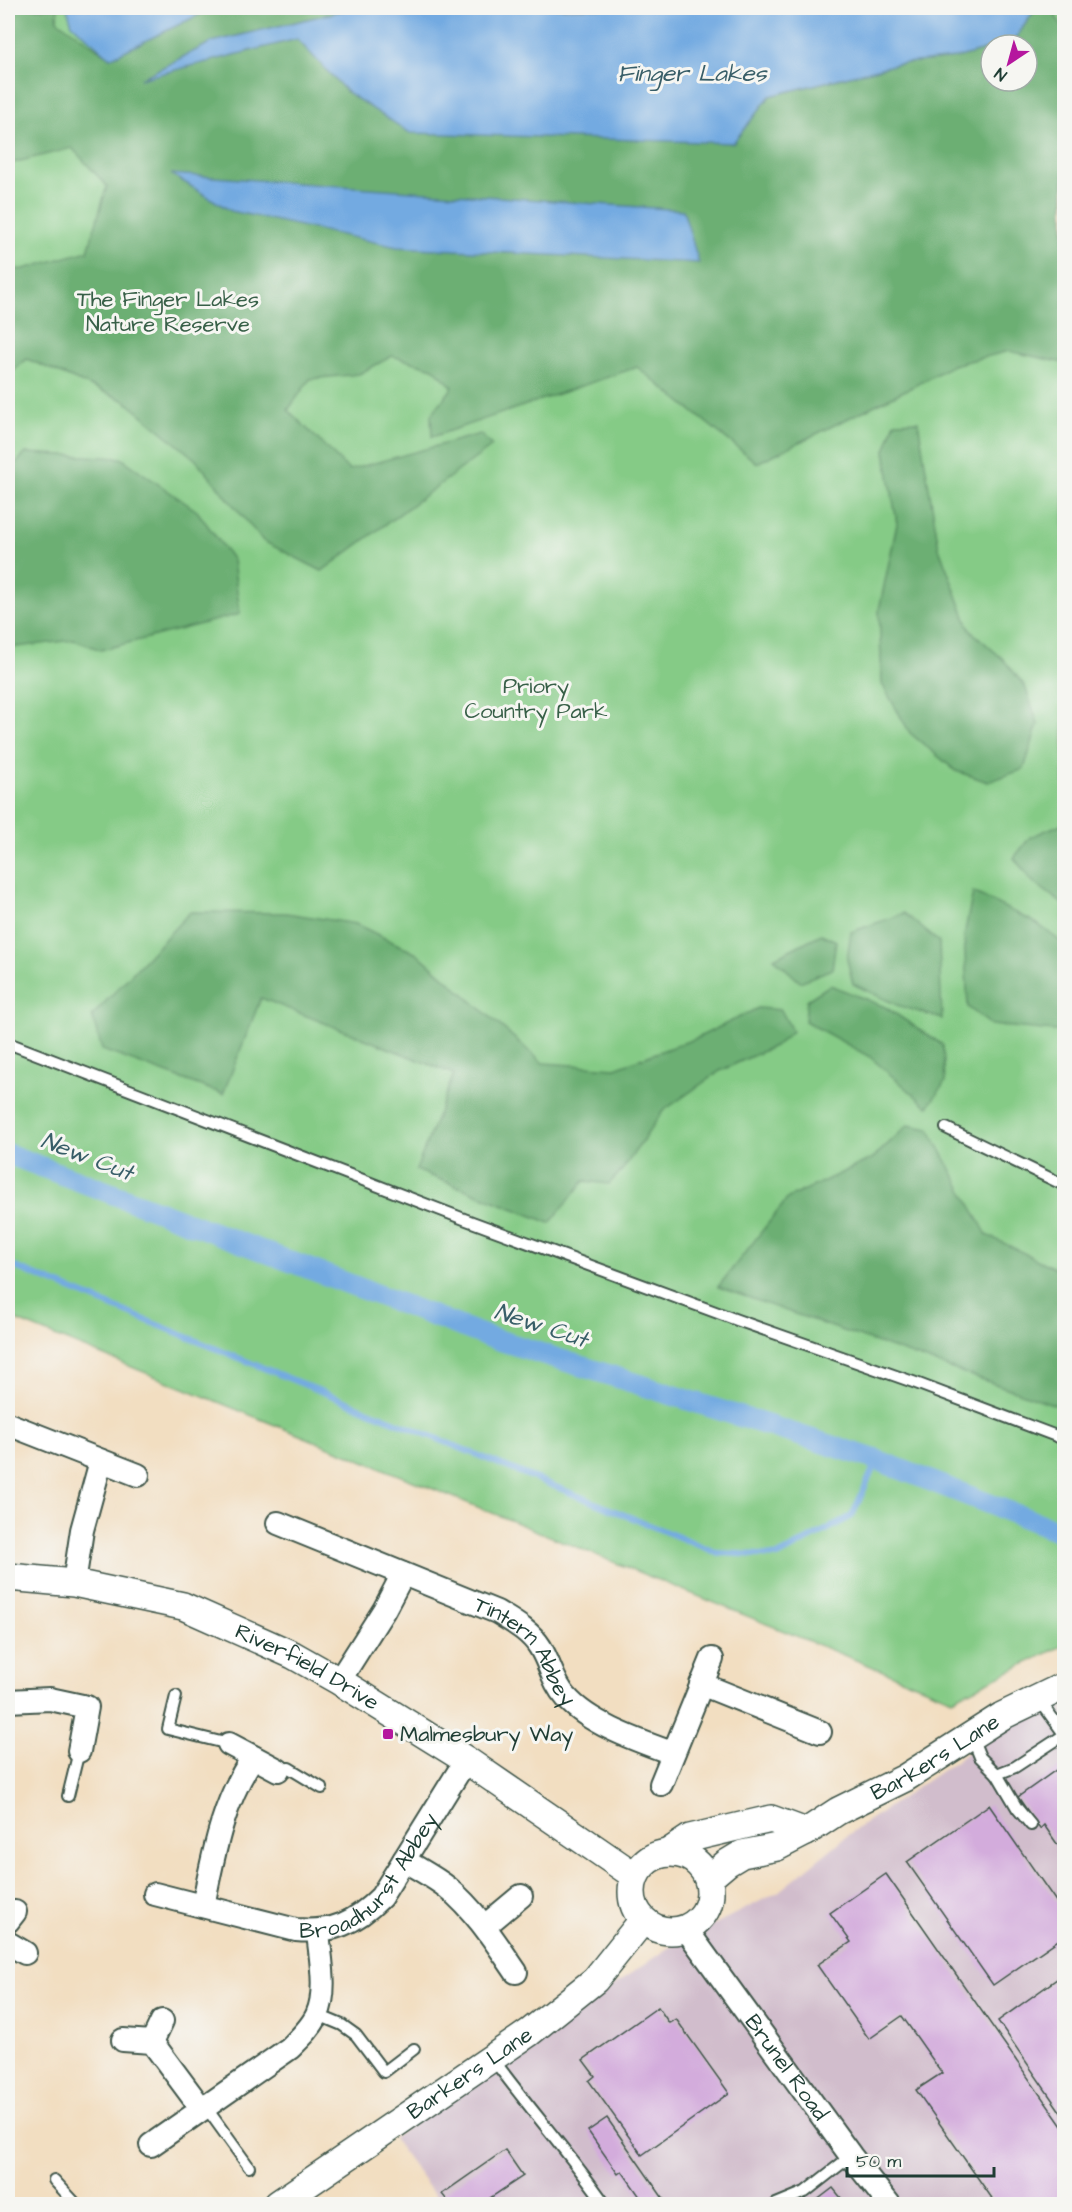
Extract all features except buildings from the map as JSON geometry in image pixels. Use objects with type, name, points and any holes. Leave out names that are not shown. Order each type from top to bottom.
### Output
[{"type":"street","points":[[8,1425],[138,1474]]},
{"type":"street","points":[[74,1583],[82,1530],[100,1461]]},
{"type":"street","name":"Tintern Abbey","points":[[278,1523],[497,1612],[523,1628],[540,1647],[564,1696],[581,1712],[626,1736],[672,1753]]},
{"type":"street","points":[[339,1681],[384,1610],[403,1574]]},
{"type":"street","name":"Riverfield Drive","points":[[8,1576],[74,1583],[183,1606],[293,1655],[466,1760],[635,1876]]},
{"type":"street","points":[[661,1784],[712,1659]]},
{"type":"street","points":[[701,1684],[820,1732]]},
{"type":"street","name":"Barkers Lane","points":[[708,1879],[742,1854],[777,1846],[806,1832],[838,1811],[906,1778],[1002,1716],[1065,1686]]},
{"type":"street","points":[[8,1701],[50,1699],[87,1707],[79,1751]]},
{"type":"street","points":[[230,1744],[278,1770]]},
{"type":"street","points":[[202,1906],[219,1828],[230,1796],[253,1757]]},
{"type":"street","name":"Broadhurst Abbey","points":[[155,1894],[296,1930],[318,1932],[345,1924],[366,1912],[381,1897],[466,1760]]},
{"type":"street","points":[[669,1852],[683,1854],[694,1860],[708,1879],[711,1889],[710,1901],[698,1921],[686,1929],[669,1931],[650,1926],[643,1920],[633,1902],[632,1888],[635,1876],[644,1863],[657,1855],[669,1852],[690,1838],[771,1819],[806,1832]]},
{"type":"street","points":[[404,1860],[447,1888],[485,1926],[516,1972]]},
{"type":"street","points":[[485,1926],[521,1896]]},
{"type":"street","name":"Barkers Lane","points":[[278,2205],[530,2032],[595,1980],[643,1920]]},
{"type":"street","name":"Brunel Road","points":[[686,1929],[851,2157],[889,2205]]},
{"type":"street","points":[[151,2145],[290,2048],[308,2030],[318,2015],[322,1978],[318,1932]]},
{"type":"street","points":[[152,2042],[162,2021]]},
{"type":"street","points":[[123,2040],[152,2042],[203,2107]]},
{"type":"lane","points":[[8,1043],[464,1219],[1065,1439]]},
{"type":"lane","points":[[946,1128],[1065,1185]]},
{"type":"lane","points":[[176,1696],[168,1729],[230,1744]]},
{"type":"lane","points":[[996,1774],[1015,1767],[1065,1735],[1038,1698]]},
{"type":"lane","points":[[971,1736],[980,1757],[996,1774],[1031,1826]]},
{"type":"lane","points":[[68,1796],[79,1751]]},
{"type":"lane","points":[[278,1770],[289,1768],[322,1788]]},
{"type":"lane","points":[[318,2015],[342,2025],[356,2035],[384,2072],[414,2049]]},
{"type":"lane","points":[[493,2058],[522,2098],[578,2166],[605,2205]]},
{"type":"lane","points":[[203,2107],[249,2167]]},
{"type":"lane","points":[[776,2205],[805,2192],[851,2157]]},
{"type":"lane","points":[[54,2180],[76,2205]]},
{"type":"shaded area","points":[[1064,1705],[1064,2204],[441,2204],[393,2138],[668,1948],[778,1892],[852,1832],[1027,1712]]},
{"type":"green space","name":"Priory Country Park","points":[[8,8],[1064,8],[1064,1645],[952,1699],[8,1317]]},
{"type":"green space","name":"The Finger Lakes Nature Reserve","points":[[8,8],[58,8],[57,20],[110,58],[213,8],[354,8],[212,42],[144,77],[297,39],[348,93],[733,143],[770,96],[897,64],[956,58],[979,51],[979,93],[1039,93],[1039,33],[1019,33],[1036,8],[1051,8],[1064,30],[1064,363],[1009,351],[953,365],[757,463],[637,367],[432,437],[431,415],[453,387],[433,368],[392,356],[359,374],[310,379],[288,410],[349,470],[480,434],[492,446],[322,571],[263,541],[196,460],[125,401],[27,359],[10,374],[8,373],[8,270],[24,269],[88,251],[107,186],[72,148],[8,164]]},
{"type":"green space","points":[[918,421],[939,548],[970,630],[1003,659],[1025,686],[1038,724],[1024,769],[988,782],[956,771],[910,733],[882,684],[879,610],[897,524],[885,451],[895,422]]},
{"type":"green space","points":[[26,453],[121,458],[197,511],[233,560],[240,614],[101,650],[74,640],[8,648],[8,471]]},
{"type":"green space","points":[[1064,824],[1064,905],[1032,881],[1014,858],[1030,837]]},
{"type":"green space","points":[[973,892],[1036,923],[1064,944],[1064,1032],[991,1025],[968,1007],[964,936]]},
{"type":"green space","points":[[190,912],[286,913],[356,924],[419,955],[543,1063],[615,1068],[697,1038],[758,1008],[781,1010],[792,1031],[778,1044],[720,1071],[663,1111],[623,1169],[609,1184],[584,1181],[550,1223],[416,1170],[454,1074],[261,998],[223,1094],[102,1050],[92,1016]]},
{"type":"green space","points":[[904,913],[939,942],[942,1019],[897,1005],[853,984],[847,959],[851,932]]},
{"type":"green space","points":[[821,934],[836,941],[832,969],[800,982],[774,958]]},
{"type":"green space","points":[[830,985],[885,1007],[943,1045],[945,1082],[928,1107],[870,1057],[805,1021],[807,1000]]},
{"type":"green space","points":[[908,1125],[929,1129],[987,1235],[1064,1273],[1064,1408],[718,1287],[788,1198],[873,1158]]},
{"type":"water","points":[[67,8],[213,8],[110,58],[72,24]]},
{"type":"water","name":"Finger Lakes","points":[[354,8],[1036,8],[1019,33],[979,33],[979,51],[956,58],[897,64],[770,96],[733,143],[410,133],[348,93],[297,39],[140,79],[212,42]]},
{"type":"water","points":[[171,174],[683,210],[699,263],[397,247],[231,211]]},
{"type":"waterway","name":"New Cut","points":[[8,1154],[483,1335],[877,1460],[1064,1533]]},
{"type":"waterway","points":[[8,1264],[718,1553],[778,1556],[852,1516],[877,1460]]},
{"type":"place","name":"Malmesbury Way","points":[[388,1734]]}]
